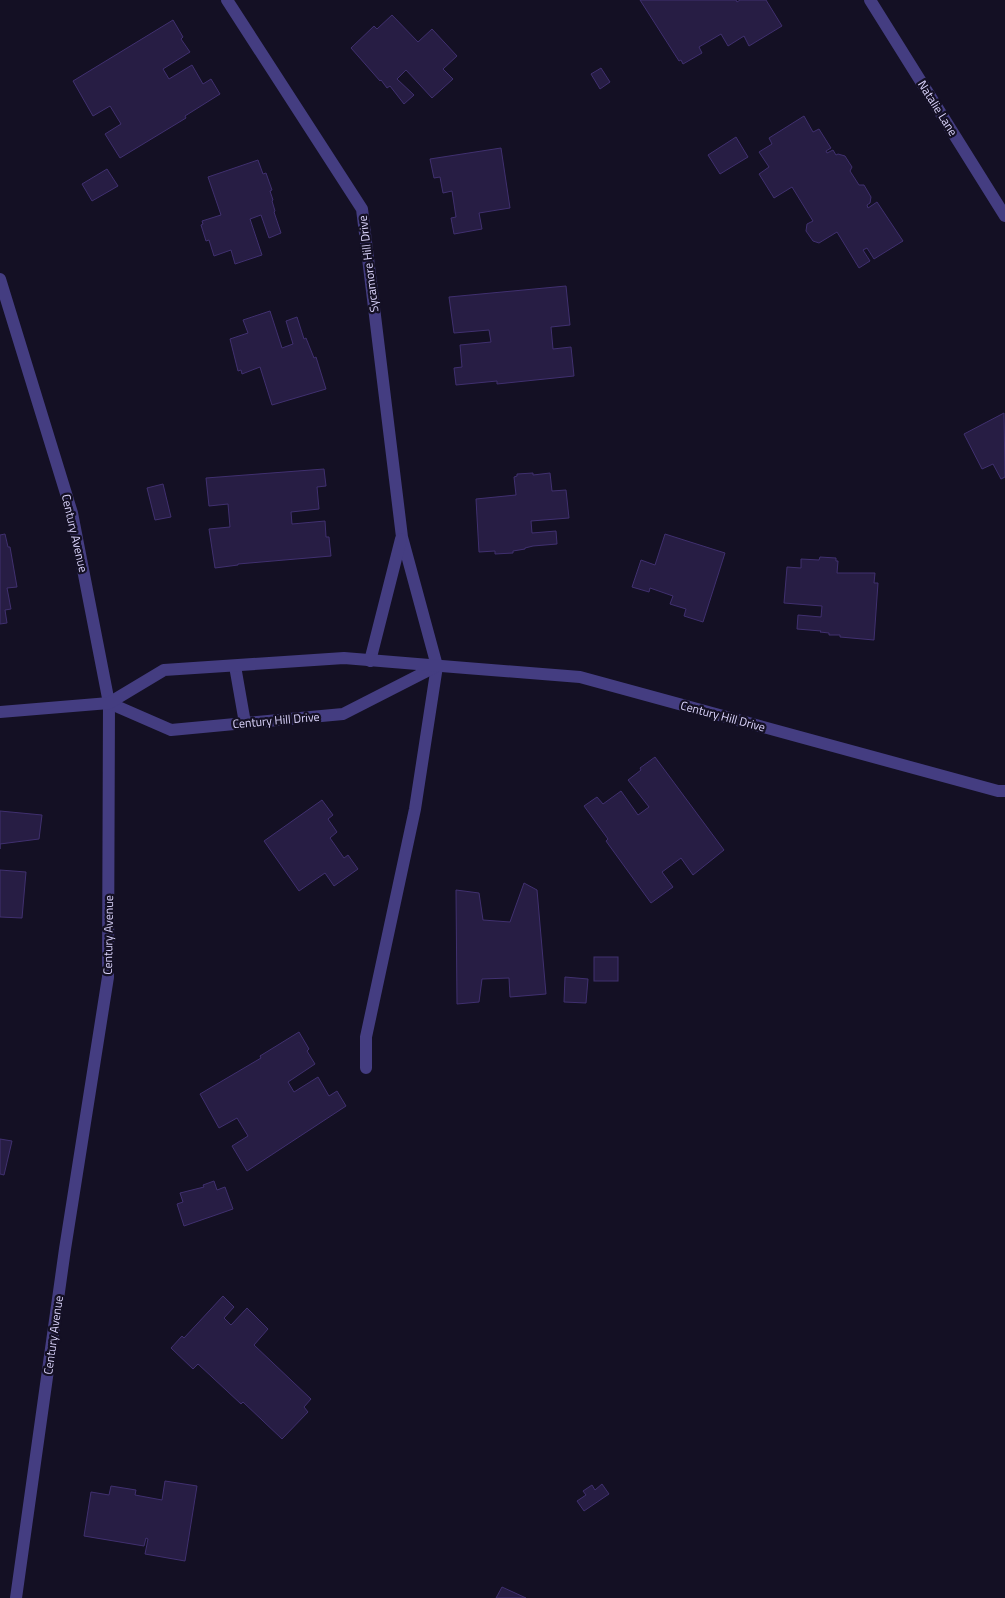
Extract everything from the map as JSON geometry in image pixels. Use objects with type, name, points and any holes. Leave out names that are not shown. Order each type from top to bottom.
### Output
[{"type":"street","name":"Sycamore Hill Drive","points":[[227,0],[362,209],[402,537]]},
{"type":"street","name":"Natalie Lane","points":[[870,0],[1005,216]]},
{"type":"street","name":"Century Avenue","points":[[0,279],[72,513],[109,702],[108,977],[65,1249],[16,1598]]},
{"type":"street","points":[[370,661],[402,537]]},
{"type":"street","points":[[366,1068],[366,1037],[416,809],[438,666],[402,537]]},
{"type":"street","name":"Century Hill Drive","points":[[0,712],[109,702],[164,670],[344,658],[580,677],[998,791],[1005,791]]},
{"type":"street","points":[[236,666],[245,723]]},
{"type":"street","name":"Century Hill Drive","points":[[109,702],[171,730],[343,714],[438,666]]},
{"type":"building","points":[[640,0],[736,0],[737,2],[740,0],[766,0],[782,26],[749,46],[744,36],[728,46],[721,34],[699,47],[702,53],[683,64],[681,60],[679,61]]},
{"type":"building","points":[[392,15],[418,42],[432,29],[457,56],[443,69],[453,79],[432,98],[406,70],[397,79],[414,95],[404,104],[390,86],[387,88],[351,48],[374,26],[377,29]]},
{"type":"building","points":[[173,20],[183,37],[181,39],[190,52],[163,69],[169,79],[192,65],[203,84],[211,79],[220,94],[185,116],[186,118],[120,158],[105,134],[121,124],[110,106],[93,116],[73,81]]},
{"type":"building","points":[[601,68],[610,82],[600,89],[591,74]]},
{"type":"building","points":[[804,116],[813,132],[819,129],[831,148],[826,151],[827,153],[833,150],[836,155],[845,156],[852,167],[850,171],[859,185],[864,185],[871,197],[870,203],[867,205],[868,208],[877,202],[903,241],[874,259],[867,248],[863,250],[870,261],[859,268],[837,232],[819,243],[813,241],[806,231],[807,224],[813,221],[792,187],[774,198],[759,174],[769,167],[759,152],[772,144],[769,138]]},
{"type":"building","points":[[736,137],[748,157],[720,174],[708,155]]},
{"type":"building","points":[[501,148],[510,208],[479,213],[482,229],[454,234],[451,218],[456,217],[452,191],[443,193],[440,177],[434,178],[430,159]]},
{"type":"building","points":[[258,160],[263,174],[266,173],[272,190],[270,191],[274,212],[281,233],[269,238],[261,215],[250,219],[262,255],[235,264],[231,250],[214,256],[209,240],[206,241],[201,225],[203,224],[202,221],[221,215],[208,177]]},
{"type":"building","points":[[107,169],[118,186],[92,201],[82,184]]},
{"type":"building","points":[[566,286],[570,325],[551,327],[553,349],[571,347],[574,376],[497,384],[497,381],[456,385],[454,368],[462,367],[460,345],[491,342],[489,330],[454,333],[449,297]]},
{"type":"building","points":[[270,311],[282,348],[293,344],[286,321],[297,317],[304,339],[306,338],[314,358],[316,357],[326,389],[272,405],[260,367],[242,374],[241,370],[238,371],[230,339],[248,333],[243,320]]},
{"type":"building","points":[[1004,413],[1005,477],[1001,479],[993,464],[982,469],[964,434]]},
{"type":"building","points":[[324,469],[326,486],[317,487],[319,509],[291,512],[292,524],[325,521],[326,537],[329,537],[331,556],[238,564],[215,568],[209,529],[230,527],[228,504],[209,506],[206,478]]},
{"type":"building","points":[[533,473],[533,475],[550,473],[552,491],[566,490],[569,518],[531,521],[532,533],[556,531],[557,544],[533,546],[513,551],[513,553],[495,554],[495,551],[479,552],[476,499],[516,495],[514,477],[517,474]]},
{"type":"building","points":[[163,484],[171,517],[155,520],[147,488]]},
{"type":"building","points":[[5,534],[8,547],[10,547],[17,587],[7,588],[11,609],[5,610],[7,623],[0,624],[0,535]]},
{"type":"building","points":[[665,534],[725,553],[703,622],[684,616],[686,609],[670,604],[673,596],[650,588],[649,592],[632,587],[641,560],[655,565]]},
{"type":"building","points":[[820,557],[836,558],[836,561],[838,561],[837,573],[875,573],[874,583],[878,583],[874,640],[840,637],[840,635],[829,635],[829,633],[821,631],[797,629],[798,615],[821,617],[822,606],[784,603],[787,567],[801,568],[801,559],[819,560]]},
{"type":"building","points":[[655,757],[724,850],[693,875],[681,858],[662,872],[673,887],[651,903],[606,841],[608,839],[584,806],[597,797],[603,804],[621,791],[638,815],[649,807],[628,780]]},
{"type":"building","points":[[322,800],[333,815],[328,819],[337,832],[330,838],[344,858],[348,855],[358,869],[334,886],[325,873],[299,891],[264,841]]},
{"type":"building","points":[[0,811],[42,815],[39,839],[0,844]]},
{"type":"building","points":[[0,870],[26,872],[22,918],[0,917]]},
{"type":"building","points":[[524,883],[537,890],[546,994],[510,997],[509,978],[482,979],[479,1002],[457,1004],[456,890],[479,893],[483,920],[510,922]]},
{"type":"building","points":[[594,957],[618,957],[618,981],[594,981]]},
{"type":"building","points":[[565,977],[588,979],[586,1003],[564,1002]]},
{"type":"building","points":[[299,1032],[315,1064],[288,1082],[294,1092],[318,1077],[329,1096],[337,1091],[346,1106],[247,1171],[232,1146],[248,1136],[237,1118],[219,1128],[200,1094],[261,1058],[260,1056]]},
{"type":"building","points":[[0,1139],[12,1141],[4,1175],[0,1174]]},
{"type":"building","points":[[214,1181],[217,1190],[225,1187],[233,1209],[184,1226],[177,1204],[183,1202],[180,1193],[204,1187],[203,1185]]},
{"type":"building","points":[[223,1296],[234,1307],[224,1318],[231,1325],[247,1308],[268,1329],[254,1345],[311,1399],[304,1407],[308,1412],[282,1439],[243,1402],[241,1404],[198,1364],[193,1369],[171,1348],[182,1336],[184,1338]]},
{"type":"building","points":[[165,1481],[197,1486],[185,1561],[145,1554],[148,1539],[146,1538],[144,1546],[84,1536],[91,1492],[109,1495],[111,1486],[136,1490],[135,1495],[162,1500]]},
{"type":"building","points":[[602,1484],[609,1494],[584,1511],[577,1501],[586,1495],[583,1491],[592,1485],[595,1490]]},
{"type":"building","points":[[502,1587],[526,1598],[496,1598]]}]
